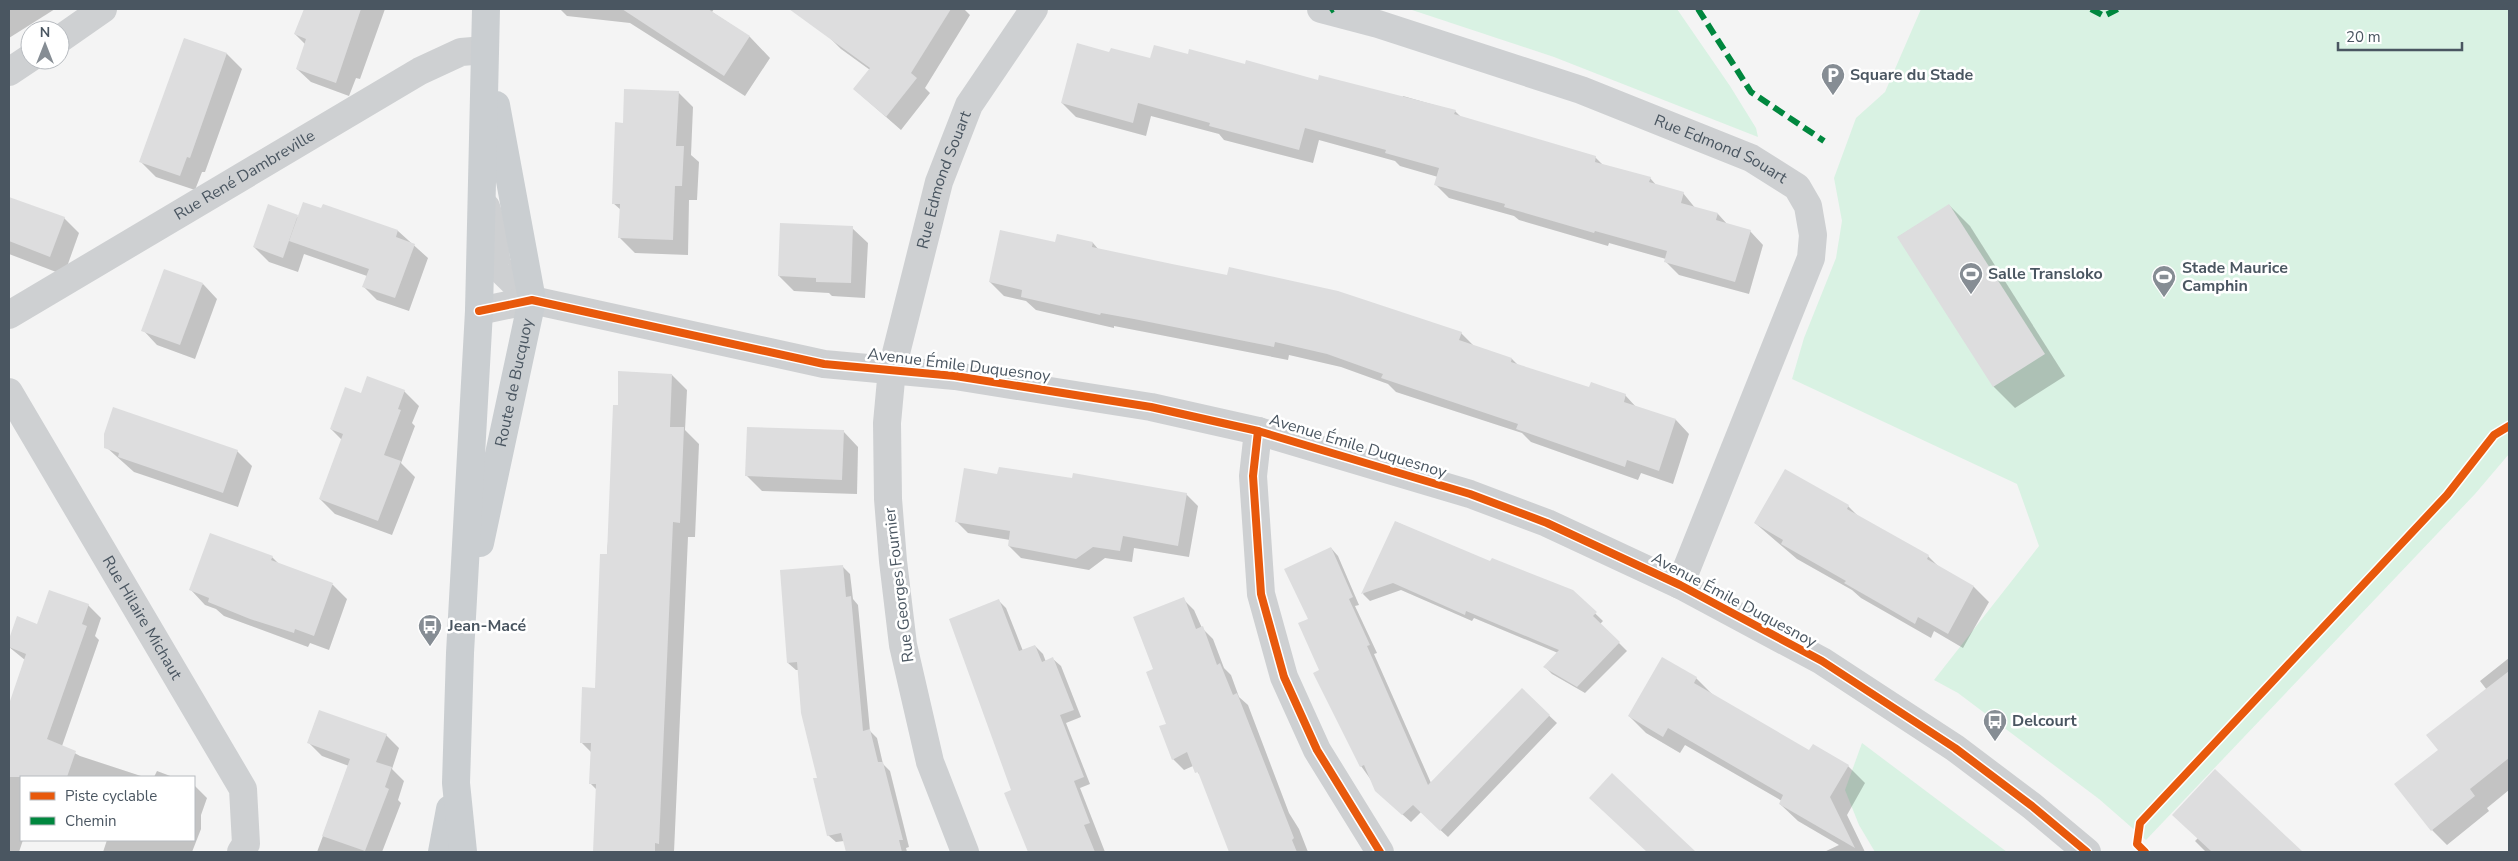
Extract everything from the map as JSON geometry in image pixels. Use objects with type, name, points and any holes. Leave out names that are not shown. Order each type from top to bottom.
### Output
[{"type":"main road","name":"Route de Bucquoy","points":[[463,852],[456,783],[461,628],[479,311],[486,9]]},
{"type":"main road","name":"Route de Bucquoy","points":[[461,628],[532,300],[485,50]]},
{"type":"main road","name":"Route de Bucquoy","points":[[442,852],[456,783]]},
{"type":"street","points":[[70,32],[103,9]]},
{"type":"street","name":"Rue Edmond Souart","points":[[892,369],[939,182],[969,105],[1034,9]]},
{"type":"street","name":"Rue Edmond Souart","points":[[1321,9],[1378,24],[1582,90],[1751,158],[1796,187],[1808,206],[1813,235],[1811,258],[1680,585]]},
{"type":"street","name":"Rue René Dambreville","points":[[9,315],[420,71],[461,52],[485,50]]},
{"type":"street","points":[[9,72],[20,65]]},
{"type":"street","points":[[482,196],[492,226],[497,266],[532,300]]},
{"type":"street","points":[[479,311],[532,300]]},
{"type":"street","name":"Avenue Émile Duquesnoy","points":[[532,300],[824,364],[955,376],[1151,407],[1258,431],[1496,504],[1547,523],[1680,585],[1822,662],[1956,748],[2032,806],[2087,852]]},
{"type":"street","name":"Rue Georges Fournier","points":[[892,369],[888,423],[888,498],[903,645],[930,762],[966,852]]},
{"type":"street","name":"Rue Hilaire Michaut","points":[[9,392],[243,789],[246,844],[241,852]]},
{"type":"street","points":[[1258,431],[1253,476],[1261,594],[1284,677],[1317,750],[1380,852]]},
{"type":"green space","points":[[1409,9],[1677,9],[1730,86],[1756,128],[1758,137],[1554,57]]},
{"type":"green space","name":"Stade Maurice Camphin","points":[[1921,9],[2509,9],[2509,454],[2475,494],[2146,840],[2099,799],[1958,693],[1934,680],[2039,546],[2017,484],[1792,379],[1804,338],[1836,258],[1842,221],[1834,178],[1856,118],[1885,92]]},
{"type":"green space","points":[[1862,743],[2007,852],[1875,852],[1859,825],[1845,790]]},
{"type":"building","points":[[304,9],[361,9],[336,83],[296,69],[306,39],[294,34]]},
{"type":"building","points":[[622,9],[708,9],[750,36],[724,76]]},
{"type":"building","points":[[789,9],[951,9],[911,73],[917,78],[886,117],[853,89],[870,68]]},
{"type":"building","points":[[184,38],[227,53],[190,158],[187,157],[180,176],[139,162]]},
{"type":"building","points":[[1077,43],[1109,52],[1111,48],[1150,58],[1154,45],[1188,54],[1189,49],[1245,64],[1246,60],[1318,80],[1319,75],[1456,110],[1454,114],[1596,156],[1595,162],[1651,177],[1649,182],[1684,192],[1681,203],[1718,213],[1716,220],[1751,230],[1735,282],[1664,262],[1667,251],[1595,231],[1594,233],[1504,207],[1505,204],[1434,185],[1439,168],[1385,153],[1386,150],[1305,128],[1299,150],[1209,126],[1210,123],[1138,103],[1133,123],[1061,103]]},
{"type":"building","points":[[624,89],[679,91],[676,146],[684,146],[682,186],[675,186],[673,240],[618,238],[620,204],[612,204],[615,122],[623,123]]},
{"type":"building","points":[[9,197],[65,217],[50,257],[9,241]]},
{"type":"building","points":[[303,202],[321,208],[323,204],[398,230],[396,237],[415,244],[395,298],[362,287],[369,269],[289,241]]},
{"type":"building","points":[[268,204],[298,215],[283,258],[253,247]]},
{"type":"building","name":"Salle Transloko","points":[[1949,204],[2045,354],[1993,387],[1897,237]]},
{"type":"building","points":[[780,223],[853,226],[851,283],[816,282],[816,278],[778,276]]},
{"type":"building","points":[[1000,230],[1055,242],[1057,234],[1093,242],[1092,247],[1172,264],[1227,275],[1229,267],[1338,291],[1462,332],[1459,340],[1512,358],[1511,362],[1589,387],[1591,382],[1626,394],[1624,402],[1676,419],[1659,471],[1627,460],[1625,467],[1516,429],[1518,424],[1381,378],[1383,374],[1327,354],[1275,342],[1274,347],[1134,319],[1101,313],[1100,315],[1021,297],[1022,290],[989,282]]},
{"type":"building","points":[[164,269],[203,283],[180,345],[141,331]]},
{"type":"building","points":[[618,371],[672,374],[670,427],[684,427],[680,523],[673,522],[659,844],[655,843],[655,852],[593,852],[596,784],[589,784],[591,743],[580,743],[582,687],[595,688],[600,554],[607,554],[613,405],[618,405]]},
{"type":"building","points":[[367,376],[405,390],[398,409],[401,410],[384,455],[401,461],[378,521],[319,499],[343,434],[330,429],[345,387],[361,393]]},
{"type":"building","points":[[113,407],[238,450],[223,493],[118,457],[119,453],[104,448],[104,434]]},
{"type":"building","points":[[747,427],[844,430],[842,480],[745,476]]},
{"type":"building","points":[[999,467],[1072,478],[1073,473],[1187,493],[1178,546],[1123,536],[1120,551],[1093,547],[1076,559],[1008,546],[1010,531],[955,522],[964,468],[997,474]]},
{"type":"building","points":[[1785,469],[1849,505],[1847,509],[1929,555],[1927,559],[1974,586],[1948,634],[1918,617],[1915,624],[1844,583],[1846,581],[1781,544],[1783,540],[1754,523]]},
{"type":"building","points":[[1395,521],[1490,561],[1492,558],[1573,590],[1597,612],[1593,616],[1620,642],[1577,687],[1543,667],[1559,650],[1466,611],[1465,615],[1393,583],[1361,594]]},
{"type":"building","points":[[210,533],[273,556],[271,560],[333,583],[314,636],[295,629],[294,633],[250,619],[208,602],[209,598],[189,590]]},
{"type":"building","points":[[1331,547],[1353,597],[1349,599],[1370,645],[1367,646],[1428,785],[1522,688],[1550,715],[1440,831],[1413,805],[1402,815],[1375,791],[1364,765],[1360,767],[1313,673],[1319,670],[1298,623],[1308,619],[1284,569]]},
{"type":"building","points":[[843,565],[846,597],[851,596],[863,731],[870,729],[878,762],[883,762],[903,840],[899,840],[902,852],[846,852],[841,833],[827,836],[813,778],[817,778],[801,713],[797,662],[787,663],[780,570]]},
{"type":"building","points":[[49,590],[89,604],[82,624],[87,626],[47,739],[76,751],[67,776],[9,777],[9,704],[26,654],[9,647],[9,639],[17,616],[37,624]]},
{"type":"building","points":[[1184,597],[1196,629],[1203,626],[1217,665],[1220,663],[1233,695],[1237,693],[1294,838],[1292,840],[1297,852],[1229,852],[1198,772],[1195,773],[1187,752],[1172,760],[1159,726],[1166,724],[1146,672],[1153,669],[1133,617]]},
{"type":"building","points":[[999,599],[1019,651],[1035,645],[1042,662],[1053,657],[1074,710],[1060,715],[1084,777],[1074,781],[1090,823],[1084,825],[1095,852],[1028,852],[1004,793],[1011,790],[949,619]]},
{"type":"building","points":[[1662,657],[1697,677],[1694,683],[1809,750],[1813,744],[1849,765],[1830,797],[1855,848],[1779,804],[1783,795],[1668,728],[1663,737],[1628,716]]},
{"type":"building","points":[[2509,671],[2509,758],[2470,789],[2475,796],[2431,831],[2394,784],[2438,750],[2426,735]]},
{"type":"building","points":[[319,710],[387,734],[376,762],[392,767],[385,787],[389,789],[365,851],[322,836],[350,759],[307,743]]},
{"type":"building","points":[[2215,769],[2303,852],[2212,852],[2172,815]]},
{"type":"building","points":[[1612,773],[1696,852],[1647,852],[1589,798]]},
{"type":"marked path","points":[[1698,9],[1751,92],[1824,141]]},
{"type":"marked path","points":[[2091,9],[2104,16],[2118,9]]},
{"type":"cycle path","points":[[479,311],[532,300],[824,364],[955,376],[1151,407],[1258,431],[1470,494],[1547,523],[1680,585],[1822,661],[1955,748],[2032,806],[2087,852]]},
{"type":"cycle path","points":[[2145,852],[2137,844],[2140,823],[2447,495],[2494,435],[2509,426]]},
{"type":"cycle path","points":[[1258,431],[1253,476],[1261,594],[1284,677],[1317,750],[1380,852]]},
{"type":"place","name":"Square du Stade","points":[[1833,96]]},
{"type":"place","name":"Salle Transloko","points":[[1971,295]]},
{"type":"place","name":"Stade Maurice Camphin","points":[[2164,298]]},
{"type":"place","name":"Jean-Macé","points":[[430,647]]},
{"type":"place","name":"Delcourt","points":[[1995,742]]}]
